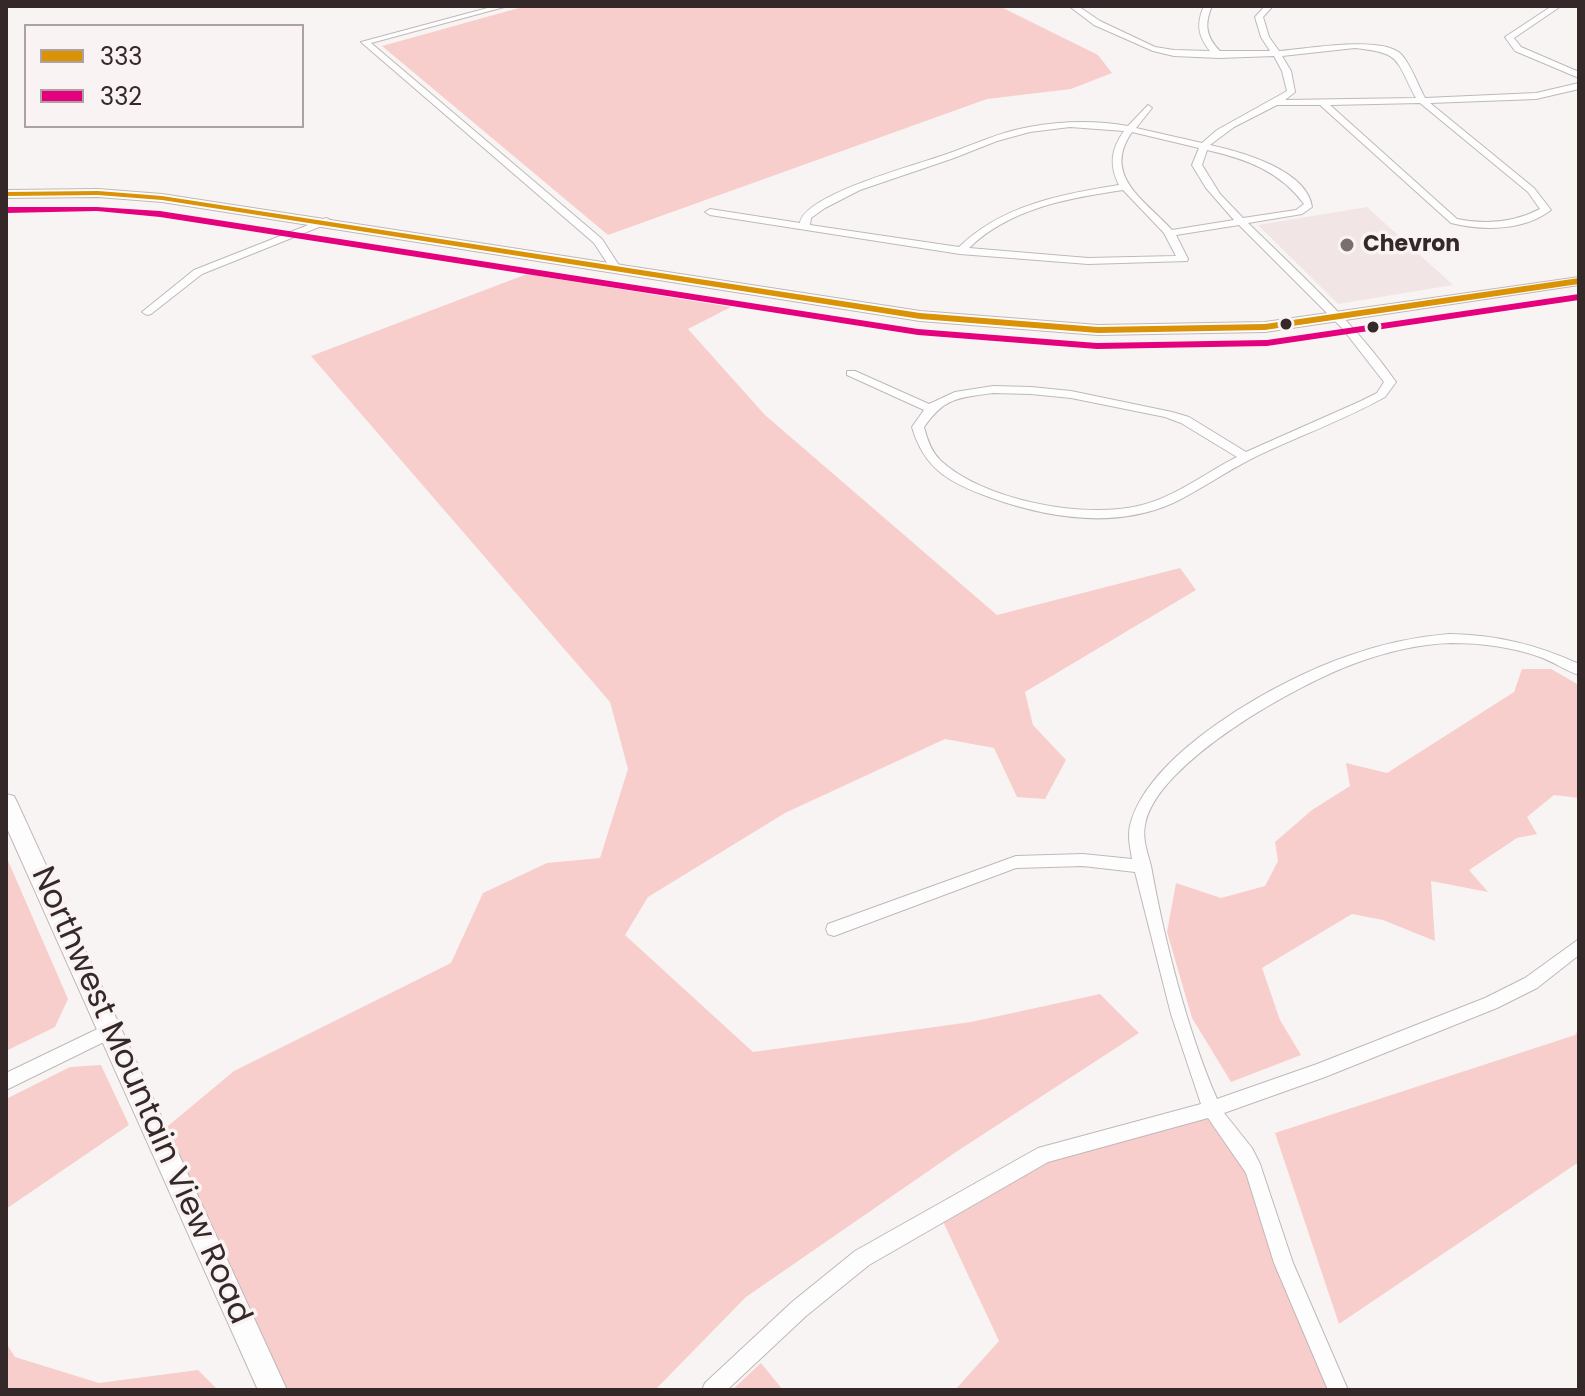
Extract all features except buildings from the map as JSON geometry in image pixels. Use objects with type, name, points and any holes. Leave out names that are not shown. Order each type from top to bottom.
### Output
[{"type":"main road","points":[[6,194],[130,194],[326,221],[973,322],[1171,331],[1339,318],[1579,281]]},
{"type":"main road","name":"Northwest Mountain View Road","points":[[6,802],[273,1390]]},
{"type":"street","points":[[504,6],[365,42],[598,241],[615,267]]},
{"type":"street","points":[[1073,6],[1097,23],[1153,49],[1188,55],[1277,54],[1355,46],[1387,49],[1398,56],[1422,101],[1531,190],[1546,210],[1534,217],[1491,225],[1471,226],[1454,221],[1322,102]]},
{"type":"street","points":[[1208,6],[1200,27],[1203,36],[1219,55]]},
{"type":"street","points":[[1246,457],[1185,420],[1168,414],[1071,397],[977,389],[950,395],[927,407],[918,427],[924,447],[936,464],[996,496],[1057,510],[1113,513],[1142,510],[1246,457],[1359,408],[1381,395],[1390,382],[1339,318],[1242,222],[1203,178],[1197,165],[1204,147],[1218,134],[1278,103],[1291,92],[1292,76],[1260,27],[1259,17],[1269,6]]},
{"type":"street","points":[[1557,6],[1509,37],[1518,49],[1579,75]]},
{"type":"street","points":[[1278,103],[1536,96],[1579,86]]},
{"type":"street","points":[[710,212],[960,251],[1115,264],[1183,259],[1170,233],[1124,187],[1115,159],[1119,145],[1148,108]]},
{"type":"street","points":[[805,227],[806,217],[820,205],[1019,131],[1100,125],[1231,151],[1269,165],[1304,195],[1309,205],[1299,212],[1170,233]]},
{"type":"street","points":[[960,251],[974,235],[1012,216],[1079,193],[1124,187]]},
{"type":"street","points":[[147,312],[198,272],[326,221]]},
{"type":"street","points":[[851,373],[927,407]]},
{"type":"street","points":[[1338,1390],[1278,1247],[1254,1167],[1212,1109],[1169,984],[1136,828],[1147,802],[1166,778],[1207,740],[1245,713],[1316,674],[1405,644],[1471,636],[1532,650],[1579,670]]},
{"type":"street","points":[[834,929],[1016,862],[1083,860],[1143,866]]},
{"type":"street","points":[[712,1390],[799,1309],[862,1258],[1044,1154],[1212,1109],[1491,1003],[1531,983],[1579,946]]},
{"type":"street","points":[[6,1082],[112,1030]]},
{"type":"shaded area","points":[[526,6],[999,6],[1098,55],[1112,73],[1071,89],[987,99],[608,235],[382,46]]},
{"type":"shaded area","points":[[1367,207],[1453,285],[1338,304],[1258,225]]},
{"type":"shaded area","points":[[527,274],[731,307],[688,329],[765,415],[997,615],[1180,568],[1196,590],[1025,692],[1033,725],[1066,760],[1045,799],[1017,797],[994,748],[945,739],[785,813],[648,897],[625,935],[753,1052],[971,1022],[1100,994],[1139,1033],[956,1152],[746,1297],[655,1390],[275,1390],[162,1131],[234,1071],[451,963],[483,893],[547,863],[600,858],[628,769],[610,702],[311,356]]},
{"type":"shaded area","points":[[1522,669],[1551,669],[1579,685],[1579,798],[1554,795],[1527,817],[1537,834],[1517,838],[1469,870],[1488,892],[1431,881],[1435,941],[1383,920],[1352,914],[1262,968],[1280,1020],[1301,1055],[1231,1082],[1192,1018],[1167,932],[1176,883],[1221,898],[1265,886],[1278,861],[1275,842],[1312,810],[1350,786],[1346,763],[1387,773],[1514,692]]},
{"type":"shaded area","points":[[6,856],[68,999],[55,1027],[6,1051]]},
{"type":"shaded area","points":[[1579,1029],[1579,1162],[1339,1324],[1275,1133],[1575,1035]]},
{"type":"shaded area","points":[[101,1065],[129,1125],[6,1209],[6,1099],[70,1067]]},
{"type":"shaded area","points":[[1212,1109],[1254,1167],[1338,1390],[955,1390],[999,1341],[939,1213],[1044,1154]]},
{"type":"shaded area","points":[[6,1343],[15,1357],[99,1383],[198,1370],[218,1390],[6,1390]]},
{"type":"shaded area","points":[[761,1363],[783,1390],[732,1390]]},
{"type":"transit line","name":"333","points":[[6,194],[98,193],[162,198],[920,316],[1098,330],[1265,327],[1579,281]]},
{"type":"transit line","name":"332","points":[[6,210],[97,209],[160,214],[918,332],[1097,346],[1267,343],[1579,297]]},
{"type":"place","name":"Chevron","points":[[1347,245]]}]
